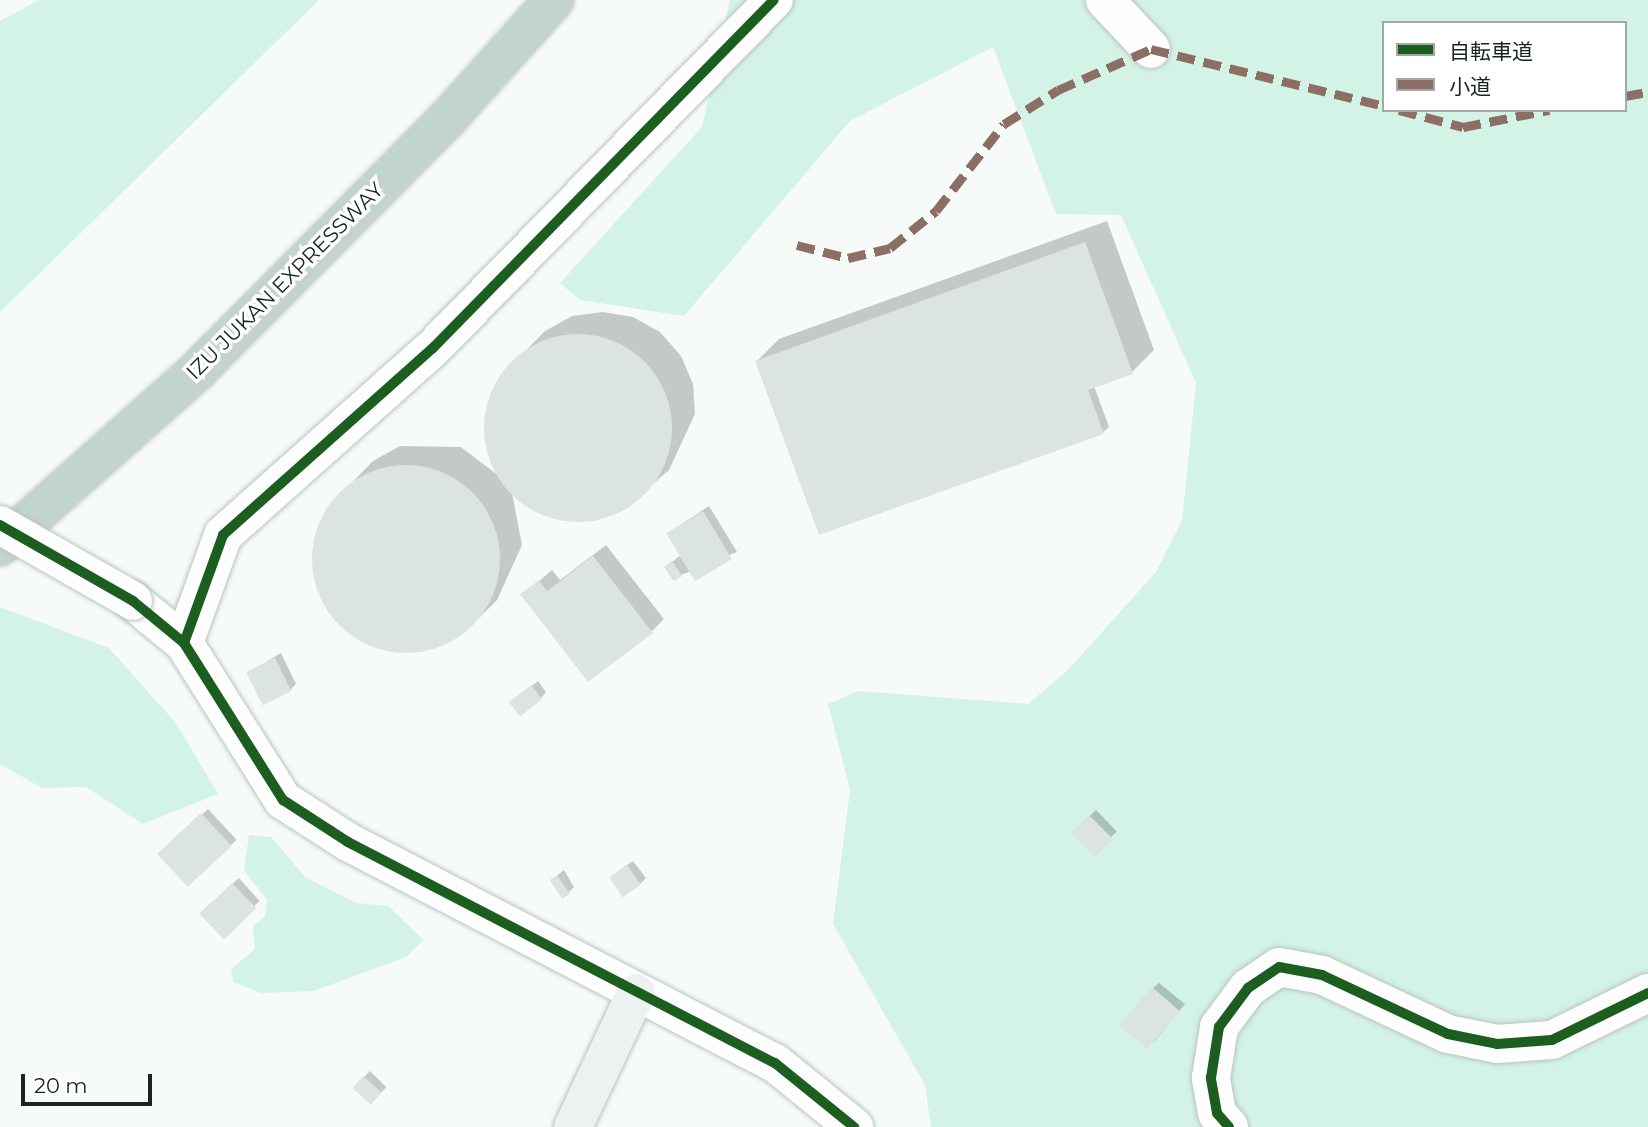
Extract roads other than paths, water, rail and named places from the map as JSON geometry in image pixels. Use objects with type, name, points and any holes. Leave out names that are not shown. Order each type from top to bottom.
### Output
[{"type":"highway","name":"IZU JUKAN EXPRESSWAY","points":[[0,546],[197,371],[449,117],[554,0]]},
{"type":"street","points":[[184,643],[223,535],[433,348],[774,0]]},
{"type":"street","points":[[1105,0],[1151,49]]},
{"type":"street","points":[[0,525],[133,601],[184,643],[283,800],[348,842],[775,1063],[854,1127]]},
{"type":"street","points":[[1229,1127],[1217,1113],[1210,1078],[1219,1027],[1248,988],[1279,967],[1322,975],[1448,1034],[1497,1044],[1552,1040],[1648,993]]},
{"type":"street","points":[[573,1127],[636,993]]}]
